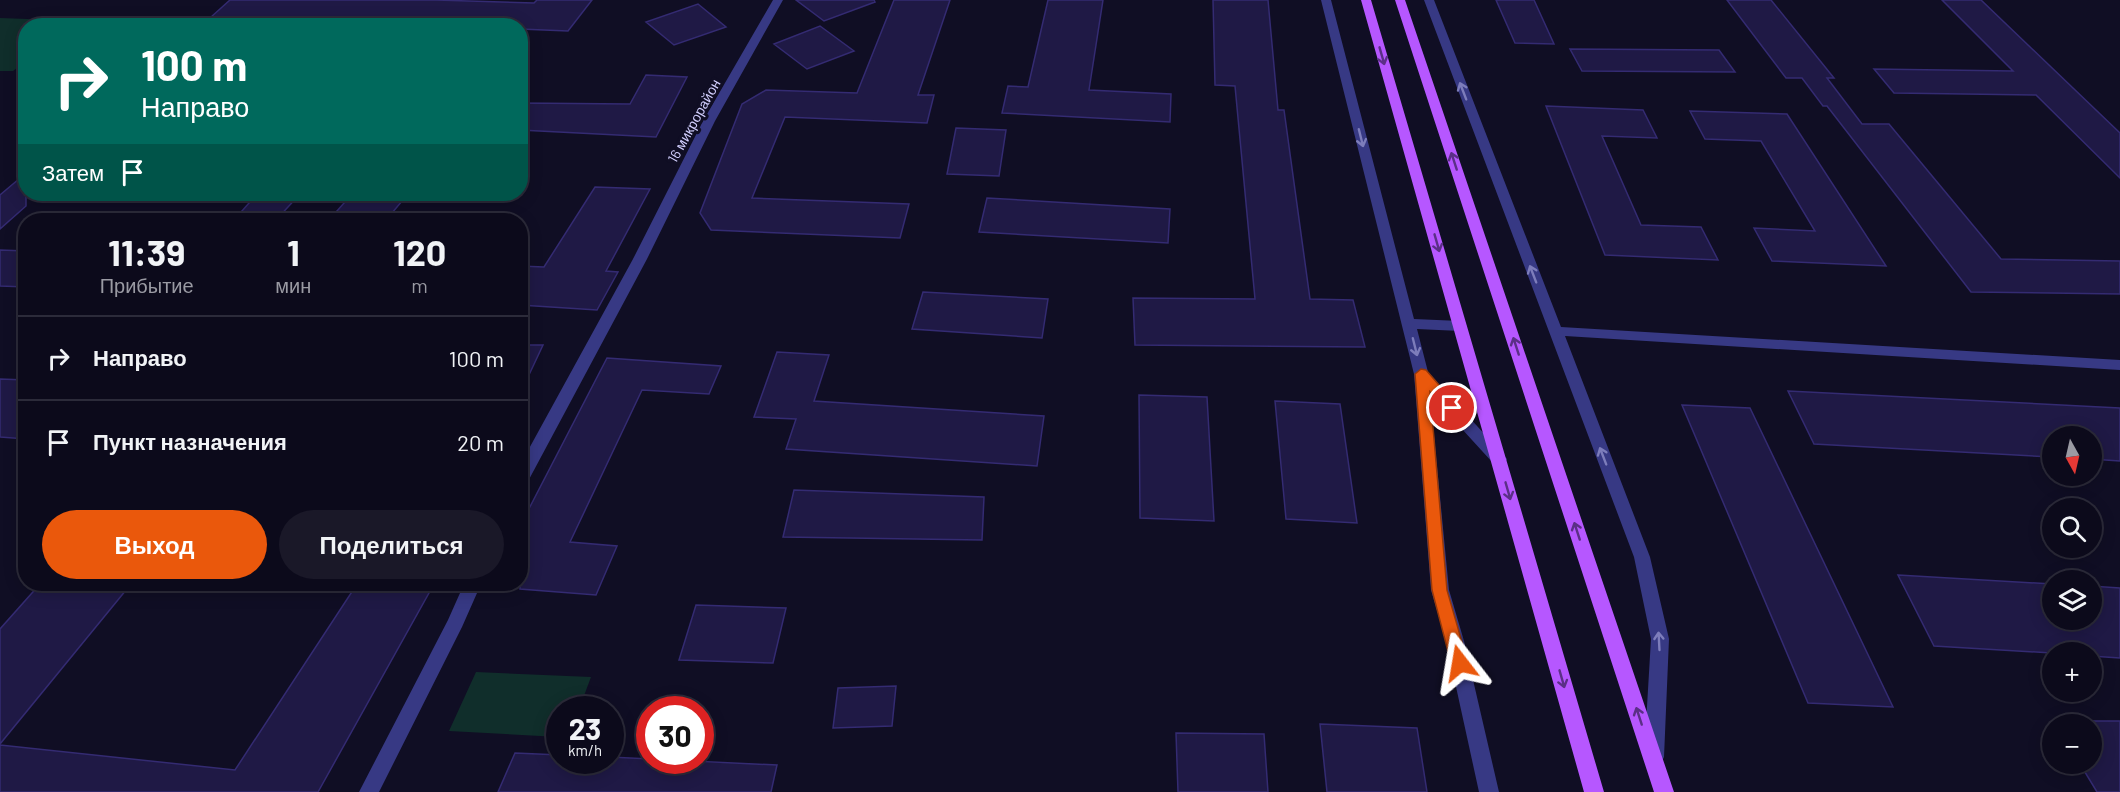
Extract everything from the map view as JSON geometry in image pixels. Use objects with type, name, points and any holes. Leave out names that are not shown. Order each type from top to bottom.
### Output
[{"type":"main road","points":[[1366,0],[1594,792]]},
{"type":"main road","points":[[1400,0],[1664,792]]},
{"type":"street","name":"16 микрорайон","points":[[528,466],[640,259],[710,121],[778,0]]},
{"type":"street","points":[[1326,0],[1421,374],[1440,590],[1455,641],[1490,792]]},
{"type":"street","points":[[1429,0],[1644,569],[1660,639],[1654,763]]},
{"type":"street","points":[[1409,324],[1460,326]]},
{"type":"street","points":[[1555,331],[2120,365]]},
{"type":"street","points":[[1421,374],[1499,459]]},
{"type":"street","points":[[369,792],[456,622],[469,591]]},
{"type":"green space","points":[[0,18],[18,19],[18,67],[13,71],[0,71]]},
{"type":"green space","points":[[476,672],[591,677],[584,696],[546,696],[546,736],[449,731]]},
{"type":"building","points":[[230,0],[436,0],[534,3],[537,0],[592,0],[568,31],[528,29],[528,18],[211,17]]},
{"type":"building","points":[[796,0],[874,0],[875,2],[824,21]]},
{"type":"building","points":[[894,0],[950,0],[918,95],[934,95],[927,123],[785,117],[752,198],[909,204],[900,238],[711,230],[700,213],[742,104],[766,90],[857,93]]},
{"type":"building","points":[[1048,0],[1103,0],[1089,90],[1171,94],[1170,122],[1002,113],[1008,86],[1028,87]]},
{"type":"building","points":[[1213,0],[1268,0],[1278,110],[1284,110],[1310,299],[1353,300],[1365,347],[1135,345],[1133,298],[1255,299],[1235,86],[1215,85]]},
{"type":"building","points":[[1496,0],[1534,0],[1554,44],[1515,43]]},
{"type":"building","points":[[1727,0],[1771,0],[1834,78],[1827,78],[1862,124],[1889,124],[2001,259],[2120,261],[2120,294],[1971,292],[1827,106],[1823,106],[1802,78],[1786,78]]},
{"type":"building","points":[[1942,0],[1981,0],[2120,133],[2120,178],[2036,95],[1894,93],[1874,69],[2013,71]]},
{"type":"building","points":[[698,4],[726,27],[674,45],[646,22]]},
{"type":"building","points":[[820,26],[854,51],[807,69],[774,44]]},
{"type":"building","points":[[1570,49],[1719,50],[1735,72],[1582,71]]},
{"type":"building","points":[[646,75],[687,77],[656,137],[528,130],[528,103],[630,104]]},
{"type":"building","points":[[1546,106],[1643,110],[1657,138],[1602,136],[1641,225],[1701,227],[1718,260],[1605,255]]},
{"type":"building","points":[[1690,111],[1787,114],[1886,266],[1772,261],[1754,228],[1815,231],[1761,141],[1705,139]]},
{"type":"building","points":[[956,128],[1006,130],[999,176],[947,174]]},
{"type":"building","points":[[18,180],[18,201],[26,201],[26,206],[0,229],[0,195]]},
{"type":"building","points":[[595,187],[650,189],[606,271],[618,272],[597,310],[528,306],[528,266],[544,267]]},
{"type":"building","points":[[987,198],[1170,209],[1168,243],[979,232]]},
{"type":"building","points":[[251,201],[294,201],[282,213],[240,213]]},
{"type":"building","points":[[346,201],[402,201],[392,213],[335,213]]},
{"type":"building","points":[[0,250],[18,251],[18,287],[0,286]]},
{"type":"building","points":[[923,292],[1048,299],[1042,338],[912,329]]},
{"type":"building","points":[[528,345],[543,345],[528,377]]},
{"type":"building","points":[[777,352],[829,355],[814,401],[1044,416],[1037,466],[786,449],[796,419],[754,417]]},
{"type":"building","points":[[607,358],[721,366],[709,394],[642,390],[570,542],[617,546],[596,595],[528,590],[528,511]]},
{"type":"building","points":[[0,379],[18,380],[18,438],[0,437]]},
{"type":"building","points":[[1788,391],[2120,408],[2120,461],[2102,460],[2102,426],[2042,426],[2042,456],[1814,444]]},
{"type":"building","points":[[1139,395],[1207,397],[1214,521],[1140,518]]},
{"type":"building","points":[[1275,401],[1340,404],[1357,523],[1286,519]]},
{"type":"building","points":[[1682,405],[1750,408],[1893,707],[1808,703]]},
{"type":"building","points":[[794,490],[984,497],[982,540],[783,537]]},
{"type":"building","points":[[1898,575],[2042,583],[2042,630],[2102,630],[2102,587],[2120,588],[2120,658],[2102,657],[2102,642],[2042,642],[2042,652],[1934,646]]},
{"type":"building","points":[[34,591],[125,591],[0,744],[0,629]]},
{"type":"building","points":[[352,591],[430,591],[318,792],[0,792],[0,745],[235,770]]},
{"type":"building","points":[[696,605],[786,608],[773,663],[679,660]]},
{"type":"building","points":[[896,686],[892,726],[833,728],[838,688]]},
{"type":"building","points":[[2102,721],[2120,721],[2120,792],[2097,792],[2086,774],[2102,774]]},
{"type":"building","points":[[1320,724],[1417,728],[1427,792],[1327,792]]},
{"type":"building","points":[[1176,733],[1264,734],[1268,792],[1178,792]]},
{"type":"building","points":[[515,753],[546,754],[546,774],[624,774],[624,758],[636,758],[636,774],[714,774],[714,762],[777,765],[771,792],[498,792]]},
{"type":"route","points":[[1452,408],[1421,374],[1440,590],[1460,663]]}]
